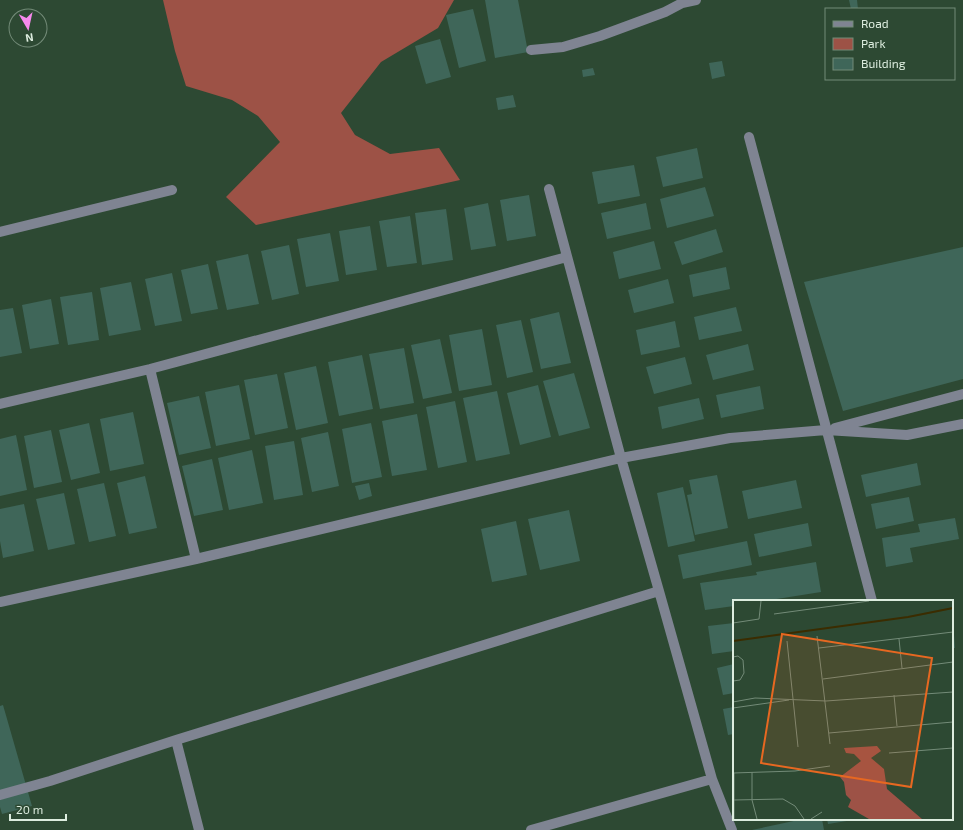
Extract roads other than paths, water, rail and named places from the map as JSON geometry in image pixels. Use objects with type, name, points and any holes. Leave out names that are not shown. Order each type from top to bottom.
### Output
[{"type":"street","points":[[531,50],[563,47],[600,36],[665,12],[682,3],[696,0]]},
{"type":"street","points":[[749,137],[872,600]]},
{"type":"street","points":[[549,189],[658,591],[712,779],[732,830]]},
{"type":"street","points":[[0,232],[172,190]]},
{"type":"street","points":[[0,404],[150,369],[567,257]]},
{"type":"street","points":[[150,369],[196,559]]},
{"type":"street","points":[[826,430],[963,394]]},
{"type":"street","points":[[0,602],[196,559],[621,458],[730,438],[826,430],[907,435],[963,424]]},
{"type":"street","points":[[0,795],[50,781],[176,740],[658,591]]},
{"type":"street","points":[[176,740],[199,830]]},
{"type":"street","points":[[531,830],[712,779]]}]
